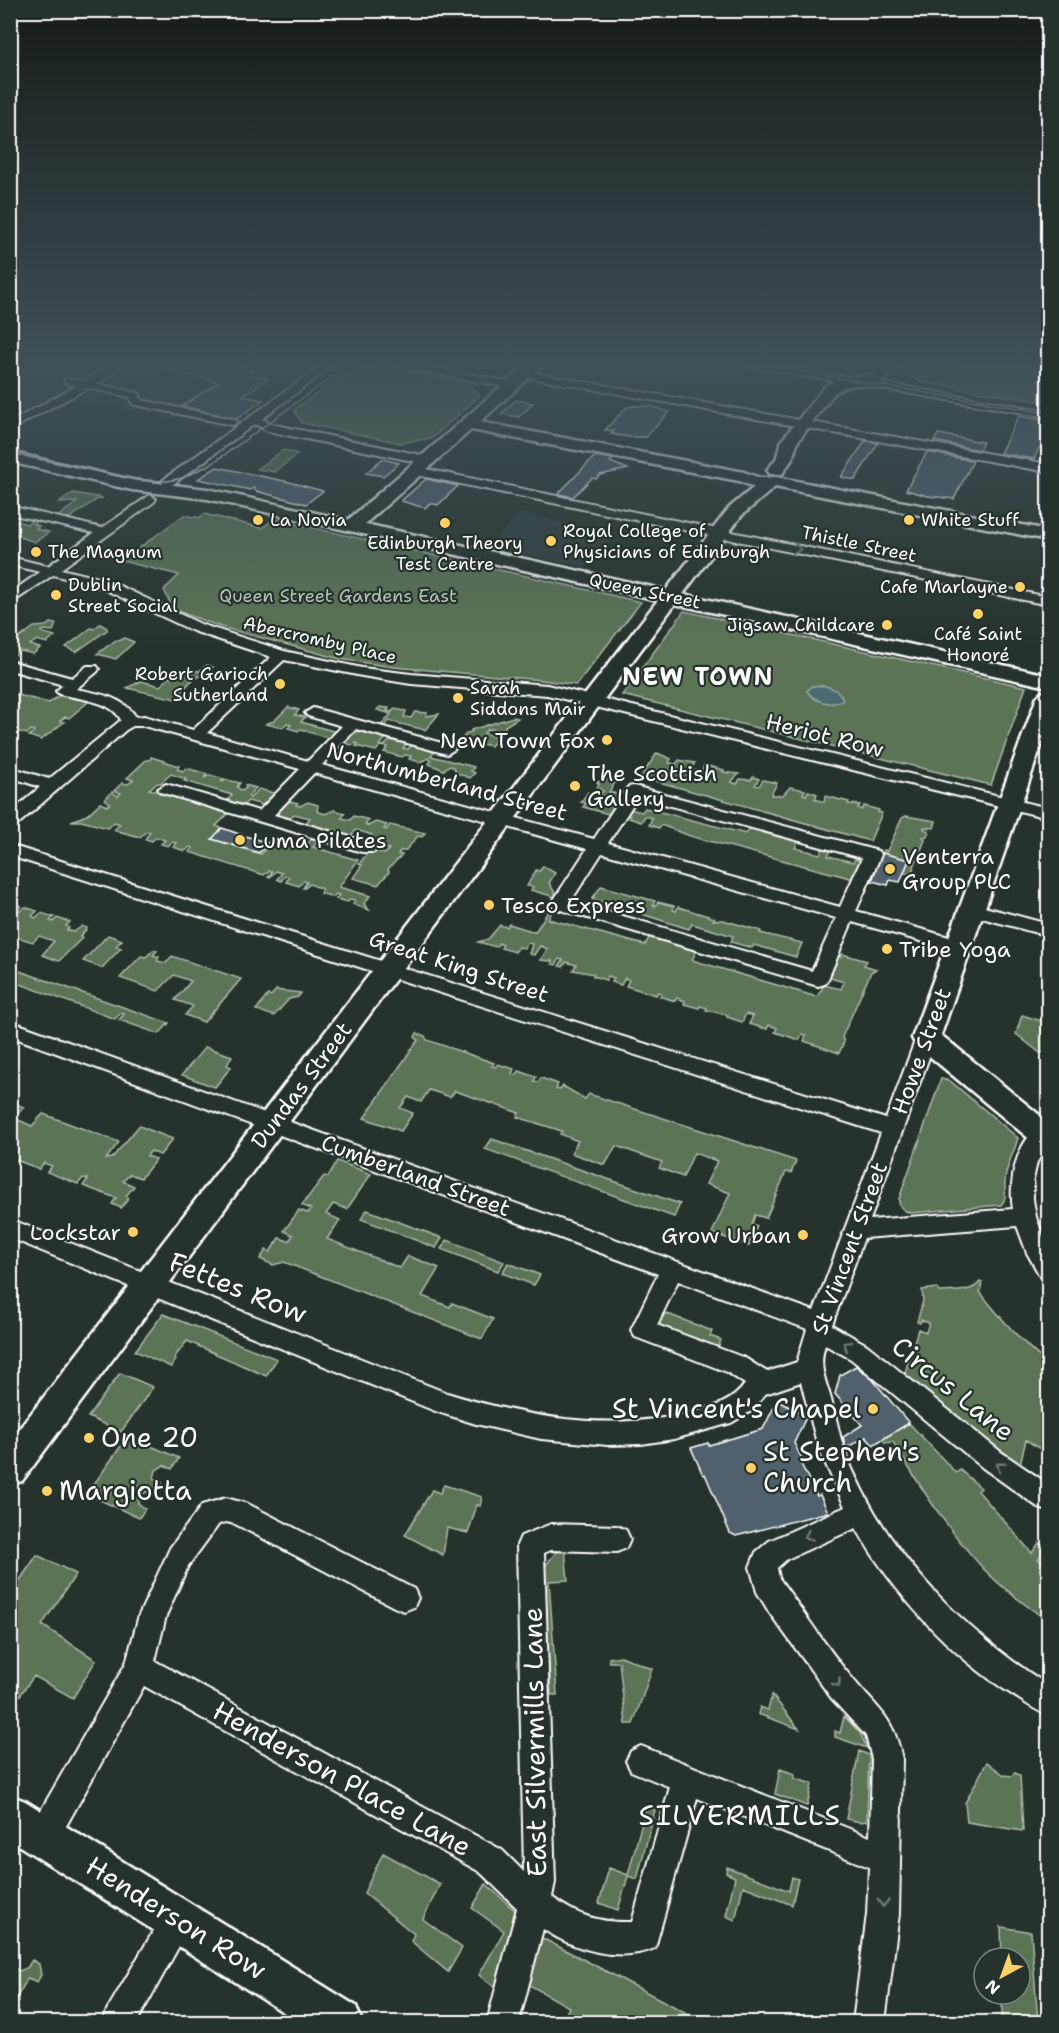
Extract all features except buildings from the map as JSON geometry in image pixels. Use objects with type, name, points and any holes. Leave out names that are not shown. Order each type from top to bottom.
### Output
[{"type":"street","points":[[18,459],[132,485],[207,494]]},
{"type":"street","points":[[66,459],[168,482],[207,494]]},
{"type":"street","points":[[168,482],[200,459]]},
{"type":"street","name":"Thistle Street","points":[[396,459],[719,533],[1048,601]]},
{"type":"street","points":[[352,526],[428,459]]},
{"type":"street","points":[[680,459],[1048,524]]},
{"type":"street","points":[[592,701],[764,475],[784,459]]},
{"type":"street","points":[[997,459],[1048,468]]},
{"type":"street","points":[[764,475],[1048,535]]},
{"type":"street","name":"Queen Street","points":[[207,494],[1048,681]]},
{"type":"street","points":[[10,600],[150,499]]},
{"type":"street","points":[[10,510],[104,532]]},
{"type":"street","name":"Abercromby Place","points":[[10,561],[102,583],[198,628],[281,655],[386,675],[533,688],[592,701]]},
{"type":"street","points":[[196,735],[281,655]]},
{"type":"street","points":[[10,665],[117,705],[126,712],[130,722],[120,727],[10,822]]},
{"type":"street","points":[[69,687],[92,669]]},
{"type":"street","name":"Howe Street","points":[[893,1129],[1048,697]]},
{"type":"street","name":"Heriot Row","points":[[592,701],[1048,813]]},
{"type":"street","name":"Dundas Street","points":[[10,1469],[592,701]]},
{"type":"street","points":[[313,713],[447,749]]},
{"type":"street","name":"Northumberland Street","points":[[130,722],[151,723],[196,735],[960,946]]},
{"type":"street","points":[[263,817],[352,723]]},
{"type":"street","points":[[10,772],[53,786]]},
{"type":"street","points":[[166,789],[368,848]]},
{"type":"street","points":[[634,792],[872,855],[846,915],[818,979],[560,904],[634,792]]},
{"type":"street","name":"Great King Street","points":[[10,850],[893,1129]]},
{"type":"street","points":[[972,910],[1048,930]]},
{"type":"street","name":"Cumberland Street","points":[[10,1028],[672,1269],[820,1327]]},
{"type":"street","points":[[926,1038],[1047,1135],[1030,1155],[1023,1175],[1022,1196],[1024,1217],[1034,1244],[1048,1269]]},
{"type":"street","name":"St Vincent Street","points":[[809,1368],[820,1327],[893,1129]]},
{"type":"street","points":[[856,1230],[1024,1217]]},
{"type":"street","name":"Fettes Row","points":[[10,1228],[149,1286],[444,1403],[539,1427],[585,1433],[645,1432],[688,1426],[725,1414],[743,1404],[753,1395],[759,1381]]},
{"type":"street","points":[[672,1269],[643,1330],[736,1365],[759,1381],[771,1383],[809,1368],[831,1446],[861,1513],[894,1563],[934,1610],[979,1652],[1048,1701]]},
{"type":"street","name":"Circus Lane","points":[[820,1327],[859,1352],[992,1460],[1048,1499]]},
{"type":"street","points":[[27,1825],[139,1668],[153,1615],[179,1557],[206,1519],[216,1511],[226,1510],[239,1513],[404,1598]]},
{"type":"street","points":[[861,1513],[778,1550],[765,1561],[763,1568],[767,1584],[779,1602],[842,1689],[877,1727],[882,1738],[887,1760],[883,1914],[869,2022]]},
{"type":"street","name":"East Silvermills Lane","points":[[503,2022],[540,1882],[530,1545],[551,1537],[616,1539]]},
{"type":"street","name":"Henderson Place Lane","points":[[139,1668],[491,1861],[534,1904]]},
{"type":"street","points":[[641,1761],[885,1858]]},
{"type":"street","points":[[534,1904],[577,1931],[609,1938],[644,1937],[687,1779]]},
{"type":"street","name":"Henderson Row","points":[[27,1825],[340,2022]]},
{"type":"street","points":[[119,2022],[178,1919]]},
{"type":"shaded area","name":"Royal College of Physicians of Edinburgh","points":[[520,513],[617,533],[586,568],[488,546]]},
{"type":"green space","points":[[271,459],[292,459],[274,472],[258,469]]},
{"type":"green space","points":[[73,493],[103,498],[96,500],[67,520],[56,518],[77,502],[59,503]]},
{"type":"green space","name":"Queen Street Gardens East","points":[[204,514],[262,528],[274,519],[641,602],[576,685],[393,667],[340,659],[221,627],[183,613],[171,605],[164,590],[179,575],[122,561],[114,562],[128,556],[133,557],[134,555],[131,554],[184,515],[199,518]]},
{"type":"green space","points":[[34,519],[38,520],[33,524],[39,526],[36,529],[49,532],[35,542],[11,534],[10,524],[17,521],[27,524]]},
{"type":"green space","points":[[684,611],[1026,687],[991,785],[622,695]]},
{"type":"green space","points":[[50,623],[56,624],[53,631],[41,632],[55,636],[47,643],[37,640],[30,645],[40,648],[33,654],[21,651],[15,655],[11,654],[11,645],[18,643],[15,641],[34,627],[46,626]]},
{"type":"green space","points":[[100,624],[107,630],[76,652],[66,647],[91,628],[94,629]]},
{"type":"green space","points":[[124,638],[134,642],[116,659],[97,654],[116,640]]},
{"type":"green space","points":[[207,665],[213,667],[190,682],[176,699],[127,688],[141,681],[160,686],[178,670],[199,671]]},
{"type":"green space","points":[[10,693],[49,703],[61,694],[89,701],[69,718],[65,717],[60,721],[64,722],[41,740],[29,736],[34,731],[31,730],[27,734],[12,730],[17,726],[11,725]]},
{"type":"green space","points":[[288,707],[299,710],[295,715],[305,717],[301,722],[337,732],[327,738],[300,729],[298,731],[288,728],[291,725],[287,723],[283,727],[265,724],[274,721]]},
{"type":"green space","points":[[380,707],[389,708],[387,711],[392,712],[394,709],[406,711],[404,717],[411,718],[415,712],[427,713],[426,716],[439,714],[425,730],[389,721],[383,728],[380,727],[391,714],[377,710]]},
{"type":"green space","points":[[513,717],[518,718],[505,726],[504,730],[488,729],[484,733],[498,738],[491,746],[461,740],[467,733],[472,732],[471,730]]},
{"type":"green space","points":[[361,730],[387,737],[380,745],[384,746],[392,738],[408,742],[403,748],[408,749],[413,744],[435,750],[431,756],[474,767],[471,771],[475,773],[470,778],[456,773],[454,767],[448,766],[444,770],[429,764],[431,761],[429,758],[420,762],[409,759],[411,756],[402,757],[384,752],[388,747],[380,746],[376,751],[356,746],[358,744],[356,743],[353,745],[343,743],[349,739],[344,737],[348,733],[353,734]]},
{"type":"green space","points":[[657,753],[671,759],[669,763],[676,764],[679,760],[695,763],[689,771],[702,772],[704,765],[724,770],[723,772],[739,774],[731,782],[737,784],[740,779],[751,780],[753,777],[759,779],[755,785],[759,786],[763,780],[777,783],[771,795],[783,795],[790,787],[805,790],[803,794],[806,795],[808,791],[817,794],[815,799],[824,802],[825,796],[849,802],[848,804],[860,805],[858,808],[862,810],[864,806],[882,813],[870,841],[641,777]]},
{"type":"green space","points":[[151,757],[179,766],[177,769],[183,771],[186,768],[207,774],[204,778],[210,775],[224,779],[221,782],[227,780],[240,783],[237,787],[242,791],[246,788],[245,785],[256,788],[248,796],[250,798],[259,789],[277,794],[266,806],[248,801],[242,807],[226,802],[232,795],[184,781],[186,779],[171,774],[161,783],[149,789],[229,813],[216,826],[222,828],[212,839],[261,854],[277,837],[306,846],[313,837],[319,839],[313,847],[358,860],[339,887],[370,896],[364,904],[369,910],[353,904],[355,900],[351,899],[348,902],[336,899],[339,895],[336,894],[333,897],[320,893],[322,889],[310,884],[303,888],[307,882],[303,881],[299,886],[286,882],[289,877],[285,876],[281,881],[277,879],[282,873],[276,871],[268,877],[272,872],[269,871],[264,875],[189,852],[193,848],[190,847],[185,851],[173,847],[176,843],[172,842],[168,846],[161,844],[165,840],[156,837],[152,841],[145,839],[150,832],[147,831],[140,837],[114,830],[120,824],[115,822],[108,828],[81,821],[71,821],[87,815],[100,803],[107,806],[110,803],[105,799],[112,792],[118,796],[121,793],[114,791],[122,783],[128,784],[133,780],[127,778]]},
{"type":"green space","points":[[607,779],[616,781],[609,792],[625,796],[612,815],[583,807],[586,803],[581,802],[588,792],[600,795],[603,791],[597,787],[599,784],[597,782]]},
{"type":"green space","points":[[285,800],[298,803],[296,805],[300,806],[308,802],[318,805],[317,811],[325,814],[334,810],[345,813],[342,818],[350,820],[354,816],[369,820],[365,824],[368,826],[376,822],[387,825],[384,829],[386,830],[390,825],[425,833],[422,837],[418,836],[405,851],[400,851],[398,854],[402,855],[388,869],[389,872],[378,885],[353,878],[362,865],[359,864],[370,850],[385,854],[389,849],[366,842],[372,835],[356,830],[350,837],[305,824],[310,818],[294,814],[288,820],[271,815]]},
{"type":"green space","points":[[645,808],[746,834],[751,827],[799,839],[795,848],[820,854],[824,846],[831,848],[828,856],[853,862],[855,859],[862,861],[854,879],[690,836],[661,825],[659,828],[649,825],[652,818],[645,816],[641,822],[626,815],[630,809],[642,812]]},
{"type":"green space","points":[[906,816],[936,821],[934,828],[924,827],[929,831],[927,836],[923,837],[925,840],[911,874],[904,873],[909,860],[883,853],[884,850],[887,851],[902,818]]},
{"type":"green space","points":[[543,866],[555,873],[549,883],[558,898],[531,890],[533,887],[527,886],[536,870],[540,871]]},
{"type":"green space","points":[[601,886],[655,901],[653,905],[655,906],[658,902],[674,906],[673,910],[676,911],[678,907],[715,918],[713,920],[723,920],[761,931],[760,933],[802,943],[796,957],[754,945],[752,948],[731,942],[733,936],[692,924],[689,929],[629,910],[624,918],[606,913],[610,905],[592,899]]},
{"type":"green space","points":[[11,902],[21,906],[17,911],[25,907],[37,911],[32,916],[35,918],[41,913],[54,917],[50,921],[53,922],[57,918],[70,922],[66,926],[69,928],[67,930],[74,932],[82,926],[87,928],[80,937],[82,938],[59,961],[42,955],[54,941],[39,936],[33,942],[17,937],[11,942]]},
{"type":"green space","points":[[551,907],[554,908],[548,919],[645,945],[650,936],[697,950],[692,960],[817,997],[824,985],[841,989],[844,982],[827,977],[836,955],[841,957],[842,954],[867,961],[864,965],[876,969],[871,972],[842,1037],[844,1042],[839,1053],[804,1041],[806,1035],[802,1034],[799,1040],[775,1032],[777,1028],[769,1025],[767,1029],[749,1024],[753,1016],[746,1014],[742,1022],[727,1017],[728,1015],[706,1010],[707,1008],[684,1004],[685,1001],[677,998],[675,1001],[660,996],[662,993],[658,992],[656,995],[626,986],[629,980],[625,978],[621,985],[612,982],[614,978],[608,976],[606,980],[593,976],[594,974],[573,970],[576,965],[566,962],[563,967],[559,966],[563,960],[559,959],[556,965],[552,964],[552,961],[540,960],[548,949],[540,946],[534,955],[529,954],[532,944],[528,943],[524,948],[519,947],[515,952],[501,948],[503,945],[499,943],[496,947],[478,942],[488,939],[500,925],[507,927],[509,924],[535,932]]},
{"type":"green space","points":[[108,935],[122,940],[116,946],[121,948],[102,968],[83,961]]},
{"type":"green space","points":[[153,950],[157,951],[153,955],[159,957],[157,961],[166,963],[172,956],[241,979],[204,1022],[185,1015],[193,1006],[175,1000],[191,981],[174,975],[158,991],[120,978],[141,956],[146,957]]},
{"type":"green space","points":[[11,968],[169,1023],[159,1034],[119,1020],[124,1014],[121,1013],[115,1019],[12,981]]},
{"type":"green space","points":[[276,990],[301,993],[298,997],[289,999],[274,1016],[256,1010],[268,995],[271,996]]},
{"type":"green space","points":[[1022,1015],[1048,1023],[1048,1054],[1040,1053],[1016,1034]]},
{"type":"green space","points":[[417,1033],[425,1036],[427,1040],[494,1063],[492,1066],[495,1067],[498,1064],[514,1069],[512,1074],[517,1075],[519,1071],[536,1077],[534,1081],[538,1082],[541,1078],[558,1084],[556,1089],[560,1090],[563,1086],[585,1099],[589,1094],[796,1161],[791,1173],[786,1172],[766,1218],[755,1215],[752,1224],[757,1226],[749,1246],[712,1233],[730,1193],[706,1184],[717,1161],[694,1153],[683,1177],[659,1168],[662,1162],[616,1146],[605,1165],[571,1153],[578,1141],[560,1134],[562,1131],[517,1117],[519,1113],[455,1091],[450,1097],[429,1090],[421,1102],[408,1097],[400,1108],[413,1113],[401,1131],[364,1118],[418,1040],[415,1037]]},
{"type":"green space","points":[[205,1047],[232,1056],[227,1065],[231,1067],[215,1087],[182,1075]]},
{"type":"green space","points":[[941,1079],[950,1081],[1018,1138],[1007,1170],[1005,1197],[1001,1205],[911,1213],[899,1204]]},
{"type":"green space","points":[[10,1102],[24,1107],[14,1118],[32,1126],[43,1114],[119,1142],[106,1159],[112,1158],[139,1126],[173,1139],[160,1155],[151,1151],[147,1156],[156,1159],[141,1178],[130,1174],[123,1181],[134,1186],[126,1196],[129,1198],[121,1208],[112,1204],[116,1198],[83,1186],[88,1179],[83,1178],[78,1184],[47,1172],[52,1166],[44,1163],[39,1169],[11,1158],[13,1152],[11,1150]]},
{"type":"green space","points":[[492,1139],[680,1204],[674,1217],[485,1149]]},
{"type":"green space","points":[[337,1161],[371,1174],[347,1209],[333,1204],[326,1214],[340,1220],[327,1239],[400,1268],[408,1256],[439,1268],[422,1296],[450,1307],[452,1303],[493,1319],[482,1339],[284,1262],[273,1265],[260,1259],[266,1250],[270,1252],[279,1238],[289,1241],[293,1235],[284,1231],[299,1210],[308,1213],[311,1209],[302,1205],[324,1176],[328,1177]]},
{"type":"green space","points":[[367,1210],[442,1238],[436,1248],[361,1219]]},
{"type":"green space","points":[[447,1240],[504,1262],[498,1271],[441,1249]]},
{"type":"green space","points":[[508,1263],[540,1275],[534,1285],[502,1273]]},
{"type":"green space","points":[[982,1283],[980,1292],[996,1312],[1048,1364],[1048,1454],[1026,1440],[1019,1468],[904,1376],[918,1329],[926,1332],[929,1323],[921,1320],[920,1323],[917,1322],[923,1301],[922,1290],[937,1288],[939,1292],[961,1291],[972,1288]]},
{"type":"green space","points":[[665,1313],[712,1331],[710,1336],[721,1340],[717,1350],[658,1328]]},
{"type":"green space","points":[[163,1314],[277,1359],[266,1376],[187,1341],[174,1358],[176,1360],[171,1367],[135,1351]]},
{"type":"green space","points":[[120,1373],[153,1387],[121,1432],[88,1417]]},
{"type":"green space","points":[[909,1423],[956,1473],[960,1470],[981,1488],[978,1491],[1032,1553],[1039,1543],[1046,1547],[1038,1559],[1048,1565],[1048,1621],[988,1574],[934,1506],[893,1442],[885,1443],[883,1439]]},
{"type":"green space","points":[[128,1436],[179,1458],[172,1469],[164,1465],[156,1470],[154,1478],[162,1483],[155,1494],[146,1492],[139,1497],[138,1503],[145,1509],[139,1518],[87,1494]]},
{"type":"green space","points":[[444,1485],[482,1497],[468,1533],[447,1528],[443,1555],[405,1535],[432,1490],[440,1493]]},
{"type":"green space","points":[[565,1550],[568,1580],[549,1581],[557,1695],[551,1695],[542,1570],[557,1551]]},
{"type":"green space","points":[[37,1555],[76,1574],[42,1625],[96,1660],[73,1698],[34,1676],[15,1702],[19,1704],[13,1712],[10,1710],[11,1593]]},
{"type":"green space","points":[[621,1656],[652,1669],[633,1724],[626,1724],[619,1662],[609,1662],[609,1658]]},
{"type":"green space","points":[[772,1695],[799,1729],[758,1714],[760,1707],[768,1710]]},
{"type":"green space","points":[[844,1716],[860,1733],[867,1748],[835,1737],[835,1731],[840,1733]]},
{"type":"green space","points":[[859,1751],[869,1755],[867,1821],[860,1822],[846,1819]]},
{"type":"green space","points":[[987,1762],[1004,1775],[1011,1776],[1015,1773],[1020,1776],[1023,1831],[967,1822],[965,1803]]},
{"type":"green space","points":[[780,1769],[795,1774],[794,1778],[812,1784],[807,1806],[775,1794]]},
{"type":"green space","points":[[646,1807],[655,1810],[637,1879],[628,1876],[618,1910],[599,1903],[609,1868],[628,1875]]},
{"type":"green space","points":[[383,1853],[440,1884],[423,1919],[462,1948],[448,1972],[411,1941],[414,1934],[364,1893]]},
{"type":"green space","points":[[727,1867],[789,1891],[792,1877],[798,1879],[792,1905],[743,1886],[735,1920],[726,1916],[735,1877],[726,1873]]},
{"type":"green space","points":[[486,1884],[519,1914],[503,1994],[479,1975],[504,1931],[472,1908]]},
{"type":"green space","points":[[1001,1927],[1031,1932],[1038,2022],[1002,2022],[1002,2006],[1032,2006],[1032,1946],[1002,1946]]},
{"type":"green space","points":[[538,1936],[704,2022],[563,2021],[569,2007],[524,1982]]},
{"type":"green space","points":[[32,1960],[39,1964],[41,1975],[37,1982],[28,1978],[11,2007],[11,1965],[19,1971],[27,1968]]},
{"type":"water","points":[[812,686],[831,688],[839,692],[843,700],[834,703],[819,701],[807,691]]},
{"type":"tram line","points":[[38,459],[137,480],[167,481],[182,478],[219,459]]},
{"type":"place","name":"La Novia","points":[[258,520]]},
{"type":"place","name":"White Stuff","points":[[909,520]]},
{"type":"place","name":"Edinburgh Theory Test Centre","points":[[445,523]]},
{"type":"place","name":"Royal College of Physicians of Edinburgh","points":[[551,541]]},
{"type":"place","name":"The Magnum","points":[[36,552]]},
{"type":"place","name":"Cafe Marlayne","points":[[1020,587]]},
{"type":"place","name":"Dublin Street Social","points":[[56,595]]},
{"type":"place","name":"Café Saint Honoré","points":[[978,614]]},
{"type":"place","name":"Jigsaw Childcare","points":[[887,625]]},
{"type":"place","name":"Robert Garioch Sutherland","points":[[280,684]]},
{"type":"place","name":"Sarah Siddons Mair","points":[[458,698]]},
{"type":"place","name":"New Town Fox","points":[[607,740]]},
{"type":"place","name":"The Scottish Gallery","points":[[575,786]]},
{"type":"place","name":"Luma Pilates","points":[[240,840]]},
{"type":"place","name":"Venterra Group PLC","points":[[890,869]]},
{"type":"place","name":"Tesco Express","points":[[489,905]]},
{"type":"place","name":"Tribe Yoga","points":[[887,949]]},
{"type":"place","name":"Lockstar","points":[[133,1232]]},
{"type":"place","name":"Grow Urban","points":[[803,1235]]},
{"type":"place","name":"St Vincent's Chapel","points":[[873,1409]]},
{"type":"place","name":"One 20","points":[[89,1438]]},
{"type":"place","name":"St Stephen's Church","points":[[751,1468]]},
{"type":"place","name":"Margiotta","points":[[47,1491]]},
{"type":"district","name":"NEW TOWN","points":[[698,677]]},
{"type":"district","name":"SILVERMILLS","points":[[740,1815]]}]
